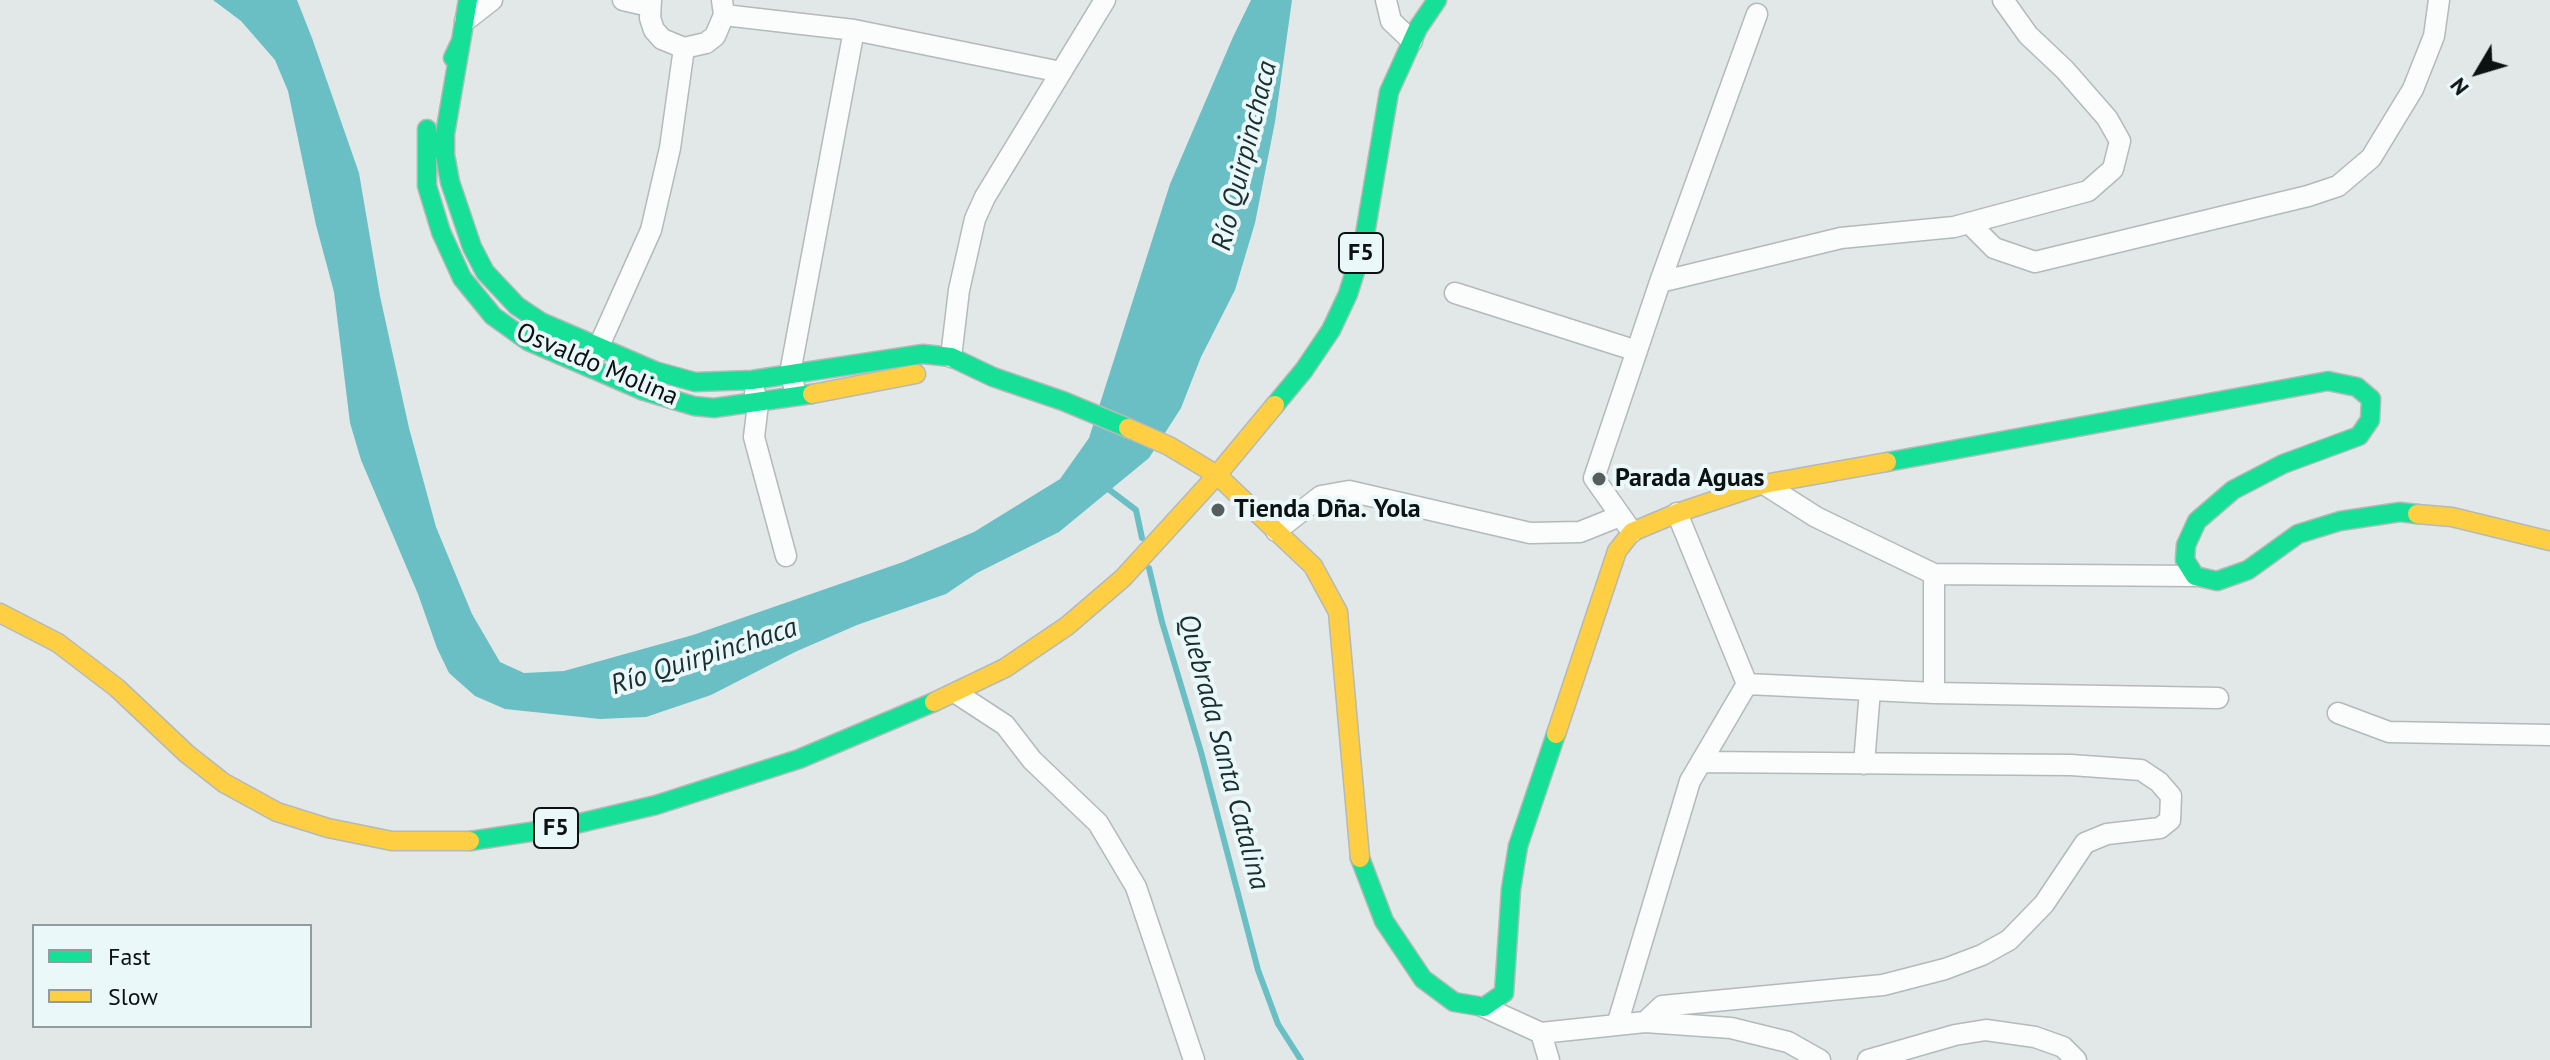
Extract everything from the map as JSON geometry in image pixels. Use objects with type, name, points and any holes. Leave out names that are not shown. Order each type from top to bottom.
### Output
[{"type":"main road","name":"Osvaldo Molina","points":[[468,0],[463,31],[439,85],[426,132],[427,186],[441,232],[462,278],[493,316],[528,341],[644,391],[694,406],[732,408],[927,372],[964,372],[993,377]]},
{"type":"main road","name":"F5","points":[[0,613],[58,643],[117,688],[187,754],[224,783],[277,812],[328,828],[392,841],[471,841],[563,827],[656,805],[799,759],[956,693],[1005,668],[1067,626],[1123,578],[1217,475],[1304,370],[1331,330],[1348,294],[1363,246],[1389,92],[1412,41],[1437,0]]},
{"type":"main road","points":[[463,31],[445,134],[450,182],[472,247],[485,272],[517,306],[541,322],[676,379],[715,383],[923,354],[951,357],[993,377],[1063,401],[1169,446],[1217,475],[1313,566],[1338,612],[1361,865],[1384,921],[1423,979],[1454,1002],[1484,1007],[1504,993],[1511,889],[1518,846],[1626,524],[1677,513],[1764,484],[2328,381],[2357,387],[2371,399],[2370,420],[2359,436],[2283,464],[2233,490],[2197,521],[2186,545],[2185,560],[2195,576],[2217,581],[2248,570],[2298,534],[2340,521],[2400,512],[2452,517],[2550,541]]},
{"type":"street","points":[[463,31],[492,0]]},
{"type":"street","points":[[623,0],[650,3],[654,30],[672,45],[684,48],[706,43],[715,36],[723,8],[854,30],[1061,72]]},
{"type":"street","points":[[951,357],[959,290],[975,219],[985,197],[1105,0]]},
{"type":"street","points":[[1386,0],[1391,21],[1412,41]]},
{"type":"street","points":[[1660,282],[1841,238],[1954,227],[2088,191],[2113,169],[2120,141],[2107,118],[2065,70],[2028,35],[2003,0]]},
{"type":"street","points":[[1969,223],[1994,248],[2035,262],[2308,196],[2338,186],[2371,158],[2413,89],[2434,36],[2439,0]]},
{"type":"street","points":[[1276,531],[1321,496],[1349,491],[1530,533],[1580,532],[1626,524],[1594,478],[1660,282],[1757,14]]},
{"type":"street","points":[[798,397],[790,373],[854,30]]},
{"type":"street","points":[[591,369],[596,347],[651,230],[670,148],[684,48]]},
{"type":"street","points":[[1455,293],[1637,351]]},
{"type":"street","points":[[752,380],[758,404],[754,437],[786,556]]},
{"type":"street","points":[[1764,484],[1816,517],[1934,574],[2195,576]]},
{"type":"street","points":[[1677,513],[1747,684]]},
{"type":"street","points":[[1934,574],[1934,693]]},
{"type":"street","points":[[1747,684],[1934,693],[2218,698]]},
{"type":"street","points":[[1617,1025],[1690,781],[1747,684]]},
{"type":"street","points":[[1864,764],[1870,690]]},
{"type":"street","points":[[956,693],[1005,725],[1032,760],[1098,823],[1136,887],[1194,1060]]},
{"type":"street","points":[[2338,713],[2389,732],[2550,735]]},
{"type":"street","points":[[1645,1022],[1662,1006],[1883,985],[1970,960],[2009,940],[2044,904],[2085,843],[2107,834],[2160,828],[2170,820],[2171,796],[2159,782],[2141,770],[2071,765],[1701,762]]},
{"type":"street","points":[[1484,1007],[1541,1033],[1645,1022],[1731,1028],[1788,1042],[1820,1060]]},
{"type":"street","points":[[1868,1060],[1955,1035],[1986,1030],[2035,1037],[2063,1047],[2076,1060]]},
{"type":"street","points":[[1541,1033],[1549,1060]]},
{"type":"water","name":"Río Quirpinchaca","points":[[213,0],[297,0],[359,173],[380,296],[409,428],[436,527],[472,614],[500,662],[524,673],[564,671],[693,635],[903,562],[974,532],[1060,479],[1089,438],[1170,184],[1233,37],[1251,0],[1292,0],[1275,122],[1255,223],[1235,290],[1201,357],[1181,408],[1149,458],[1059,532],[977,573],[946,594],[857,625],[795,652],[711,695],[646,717],[600,719],[505,709],[475,696],[449,673],[361,460],[350,423],[334,292],[316,225],[288,91],[275,60],[241,21]]},
{"type":"waterway","name":"Quebrada Santa Catalina","points":[[1107,488],[1136,510],[1142,538]]},
{"type":"waterway","name":"Quebrada Santa Catalina","points":[[1149,568],[1258,970],[1278,1024],[1301,1060]]},
{"type":"traffic: fast","points":[[453,58],[461,41],[468,0]]},
{"type":"traffic: fast","points":[[1275,405],[1331,330],[1348,294],[1363,246],[1389,92],[1418,28],[1437,0]]},
{"type":"traffic: fast","points":[[461,41],[445,134],[450,182],[472,247],[485,272],[517,306],[541,322],[655,371],[695,382],[752,380],[923,354],[951,357],[993,377],[1128,428]]},
{"type":"traffic: fast","points":[[427,129],[427,186],[441,232],[462,278],[493,316],[528,341],[644,391],[694,406],[714,408],[812,394]]},
{"type":"traffic: fast","points":[[1887,462],[2328,381],[2357,387],[2371,399],[2370,420],[2359,436],[2283,464],[2233,490],[2197,521],[2186,545],[2185,560],[2195,576],[2217,581],[2248,570],[2298,534],[2340,521],[2400,512],[2417,514]]},
{"type":"traffic: fast","points":[[470,841],[563,827],[656,805],[799,759],[934,702]]},
{"type":"traffic: fast","points":[[1360,858],[1384,921],[1423,979],[1454,1002],[1484,1007],[1504,993],[1511,889],[1518,846],[1556,734]]},
{"type":"traffic: slow","points":[[812,394],[916,374]]},
{"type":"traffic: slow","points":[[934,702],[1005,668],[1067,626],[1123,578],[1217,475],[1275,405]]},
{"type":"traffic: slow","points":[[1128,428],[1169,446],[1217,475],[1313,566],[1338,612],[1360,858]]},
{"type":"traffic: slow","points":[[1556,734],[1617,551],[1632,532],[1677,513],[1764,484],[1887,462]]},
{"type":"traffic: slow","points":[[2417,514],[2452,517],[2550,541]]},
{"type":"traffic: slow","points":[[0,613],[58,643],[117,688],[187,754],[224,783],[277,812],[328,828],[392,841],[470,841]]},
{"type":"place","name":"Parada Aguas","points":[[1599,479]]},
{"type":"place","name":"Tienda Dña. Yola","points":[[1218,510]]}]
